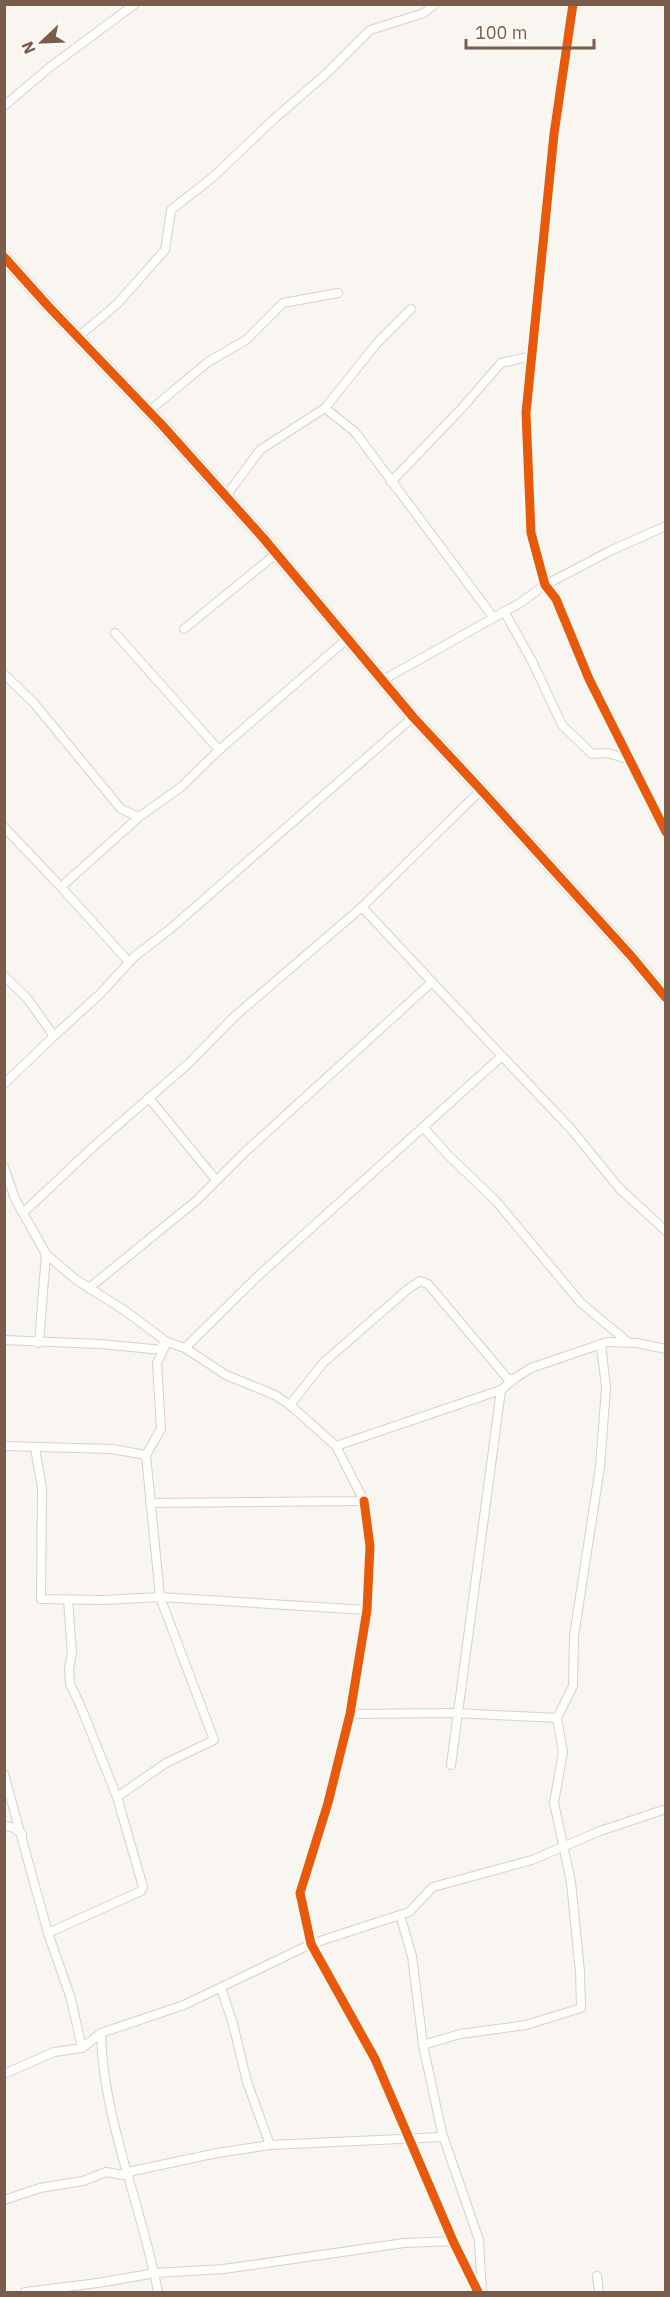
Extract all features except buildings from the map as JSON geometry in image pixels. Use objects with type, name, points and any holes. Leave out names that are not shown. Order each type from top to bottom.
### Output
[{"type":"street","points":[[4,106],[50,67],[135,4]]},
{"type":"street","points":[[78,337],[117,304],[165,250],[171,210],[213,177],[327,73],[370,30],[424,13],[435,4]]},
{"type":"street","points":[[573,4],[554,134],[526,413],[531,533],[545,585],[556,599],[589,679],[666,832]]},
{"type":"street","points":[[4,257],[149,411],[277,553],[412,717],[632,957],[666,998]]},
{"type":"street","points":[[149,411],[208,362],[246,340],[283,303],[338,293]]},
{"type":"street","points":[[225,496],[260,450],[325,408],[377,343],[411,309]]},
{"type":"street","points":[[391,482],[462,408],[501,363],[532,356]]},
{"type":"street","points":[[325,408],[355,432],[493,617]]},
{"type":"street","points":[[383,680],[520,603],[545,585],[612,550],[666,526]]},
{"type":"street","points":[[184,629],[277,553]]},
{"type":"street","points":[[504,611],[532,661],[562,726],[592,754],[608,753],[630,760]]},
{"type":"street","points":[[115,633],[219,750]]},
{"type":"street","points":[[61,887],[139,817],[181,787],[219,750],[347,639]]},
{"type":"street","points":[[4,674],[34,704],[121,809],[139,817]]},
{"type":"street","points":[[4,1084],[100,994],[129,962],[169,930],[412,717]]},
{"type":"street","points":[[23,1213],[94,1146],[189,1063],[235,1016],[362,907],[481,790]]},
{"type":"street","points":[[4,828],[129,962]]},
{"type":"street","points":[[362,907],[571,1129],[621,1189],[666,1231]]},
{"type":"street","points":[[4,976],[27,998],[54,1036]]},
{"type":"street","points":[[88,1288],[196,1201],[245,1152],[432,982]]},
{"type":"street","points":[[185,1348],[258,1276],[502,1056]]},
{"type":"street","points":[[149,1098],[216,1180]]},
{"type":"street","points":[[423,1127],[496,1202],[581,1303],[629,1343]]},
{"type":"street","points":[[4,1167],[15,1199],[46,1254],[75,1279],[156,1334],[165,1346]]},
{"type":"street","points":[[39,1343],[46,1254]]},
{"type":"street","points":[[290,1405],[323,1363],[420,1281],[428,1284],[508,1379],[514,1379]]},
{"type":"street","points":[[4,1340],[185,1348],[226,1375],[275,1395],[290,1405],[336,1446],[364,1501],[370,1546],[367,1610],[350,1714],[328,1803],[300,1893],[311,1944],[375,2059],[453,2241],[480,2292]]},
{"type":"street","points":[[336,1446],[501,1390],[531,1368],[607,1342],[666,1349]]},
{"type":"street","points":[[423,2045],[460,2034],[526,2025],[580,2008],[571,1881],[554,1803],[563,1752],[557,1718],[573,1686],[574,1636],[600,1467],[606,1388],[601,1344]]},
{"type":"street","points":[[117,1797],[166,1763],[214,1740],[160,1597],[146,1455],[161,1429],[158,1364],[165,1346]]},
{"type":"street","points":[[451,1765],[456,1713],[501,1390]]},
{"type":"street","points":[[4,1446],[112,1449],[146,1455]]},
{"type":"street","points":[[35,1448],[42,1488],[41,1599],[160,1597],[367,1610]]},
{"type":"street","points":[[150,1503],[364,1501]]},
{"type":"street","points":[[48,1933],[141,1891],[143,1887],[117,1797],[70,1684],[69,1669],[72,1653],[68,1600]]},
{"type":"street","points":[[350,1714],[456,1713],[557,1718]]},
{"type":"street","points":[[4,1774],[48,1933],[71,1999],[82,2048]]},
{"type":"street","points":[[4,2074],[54,2052],[82,2048],[101,2033],[184,2005],[311,1944],[409,1912],[433,1887],[532,1860],[665,1807],[666,1814]]},
{"type":"street","points":[[4,1826],[12,1827],[22,1834]]},
{"type":"street","points":[[400,1915],[412,1956],[423,2045],[443,2137],[479,2240],[480,2292]]},
{"type":"street","points":[[221,1988],[233,2024],[247,2082],[270,2145]]},
{"type":"street","points":[[101,2033],[103,2069],[114,2120],[159,2292]]},
{"type":"street","points":[[4,2200],[40,2188],[83,2181],[106,2172],[128,2174],[270,2145],[443,2137]]},
{"type":"street","points":[[25,2292],[98,2283],[155,2272],[224,2269],[404,2243],[453,2241]]},
{"type":"street","points":[[597,2276],[599,2292]]},
{"type":"cycle path","points":[[573,4],[554,134],[526,413],[531,533],[545,585],[556,599],[589,679],[666,832]]},
{"type":"cycle path","points":[[4,257],[162,425],[264,539],[413,717],[632,957],[666,998]]},
{"type":"cycle path","points":[[364,1501],[370,1546],[367,1610],[350,1714],[328,1803],[300,1893],[311,1944],[375,2059],[453,2241],[478,2292]]}]
